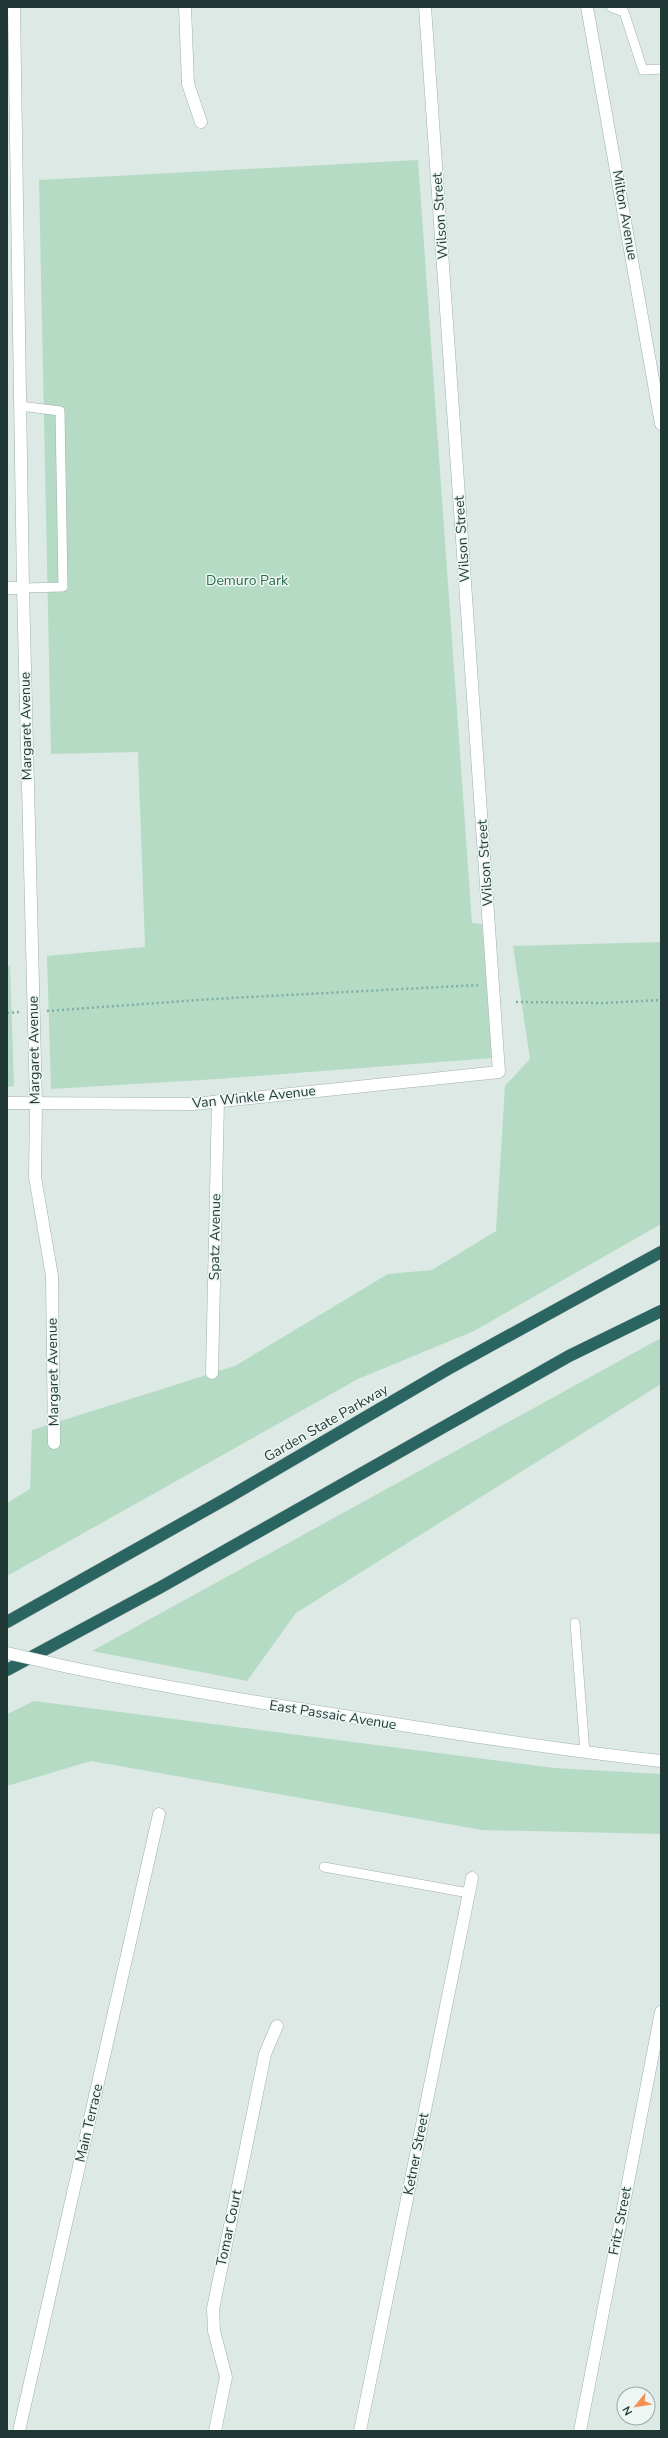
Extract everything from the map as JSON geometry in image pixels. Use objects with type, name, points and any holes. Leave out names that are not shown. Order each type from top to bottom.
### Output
[{"type":"highway","name":"Garden State Parkway","points":[[7,1622],[229,1497],[454,1366],[661,1252]]},
{"type":"highway","points":[[7,1670],[161,1587],[569,1356],[661,1311]]},
{"type":"street","name":"Margaret Avenue","points":[[14,7],[23,588],[36,1103],[35,1177],[52,1276],[54,1444]]},
{"type":"street","points":[[185,7],[188,84],[201,122]]},
{"type":"street","name":"Wilson Street","points":[[425,7],[500,1072]]},
{"type":"street","name":"Milton Avenue","points":[[587,7],[661,424]]},
{"type":"street","points":[[7,588],[23,588]]},
{"type":"street","name":"Van Winkle Avenue","points":[[7,1103],[194,1104],[500,1072]]},
{"type":"street","name":"Spatz Avenue","points":[[212,1372],[218,1101]]},
{"type":"street","name":"East Passaic Avenue","points":[[7,1653],[153,1685],[238,1700],[586,1753],[661,1760]]},
{"type":"street","name":"Main Terrace","points":[[19,2431],[159,1814]]},
{"type":"street","name":"Ketner Street","points":[[360,2431],[472,1878]]},
{"type":"street","name":"Fritz Street","points":[[580,2431],[661,2012]]},
{"type":"street","name":"Tomar Court","points":[[215,2431],[226,2377],[214,2331],[213,2309],[265,2054],[277,2026]]},
{"type":"lane","points":[[611,7],[624,12],[643,70],[661,69]]},
{"type":"lane","points":[[20,406],[60,411],[63,588],[23,588]]},
{"type":"lane","points":[[575,1623],[586,1753]]},
{"type":"lane","points":[[324,1867],[469,1893]]},
{"type":"path","points":[[46,1011],[220,998],[494,985]]},
{"type":"path","points":[[516,1002],[602,1003],[661,1000]]},
{"type":"path","points":[[7,1013],[19,1012]]},
{"type":"green space","name":"Demuro Park","points":[[418,160],[472,923],[482,924],[492,1058],[218,1079],[51,1089],[47,956],[145,947],[138,752],[51,754],[39,180]]},
{"type":"green space","points":[[661,942],[661,1224],[474,1331],[358,1379],[7,1576],[7,1503],[30,1489],[32,1430],[235,1366],[388,1274],[432,1270],[496,1231],[505,1086],[530,1059],[513,946]]},
{"type":"green space","points":[[7,966],[10,966],[14,1086],[7,1087]]},
{"type":"green space","points":[[661,1338],[661,1384],[296,1613],[247,1681],[92,1651]]},
{"type":"green space","points":[[34,1701],[554,1768],[661,1774],[661,1834],[482,1830],[91,1761],[7,1786],[7,1714]]}]
